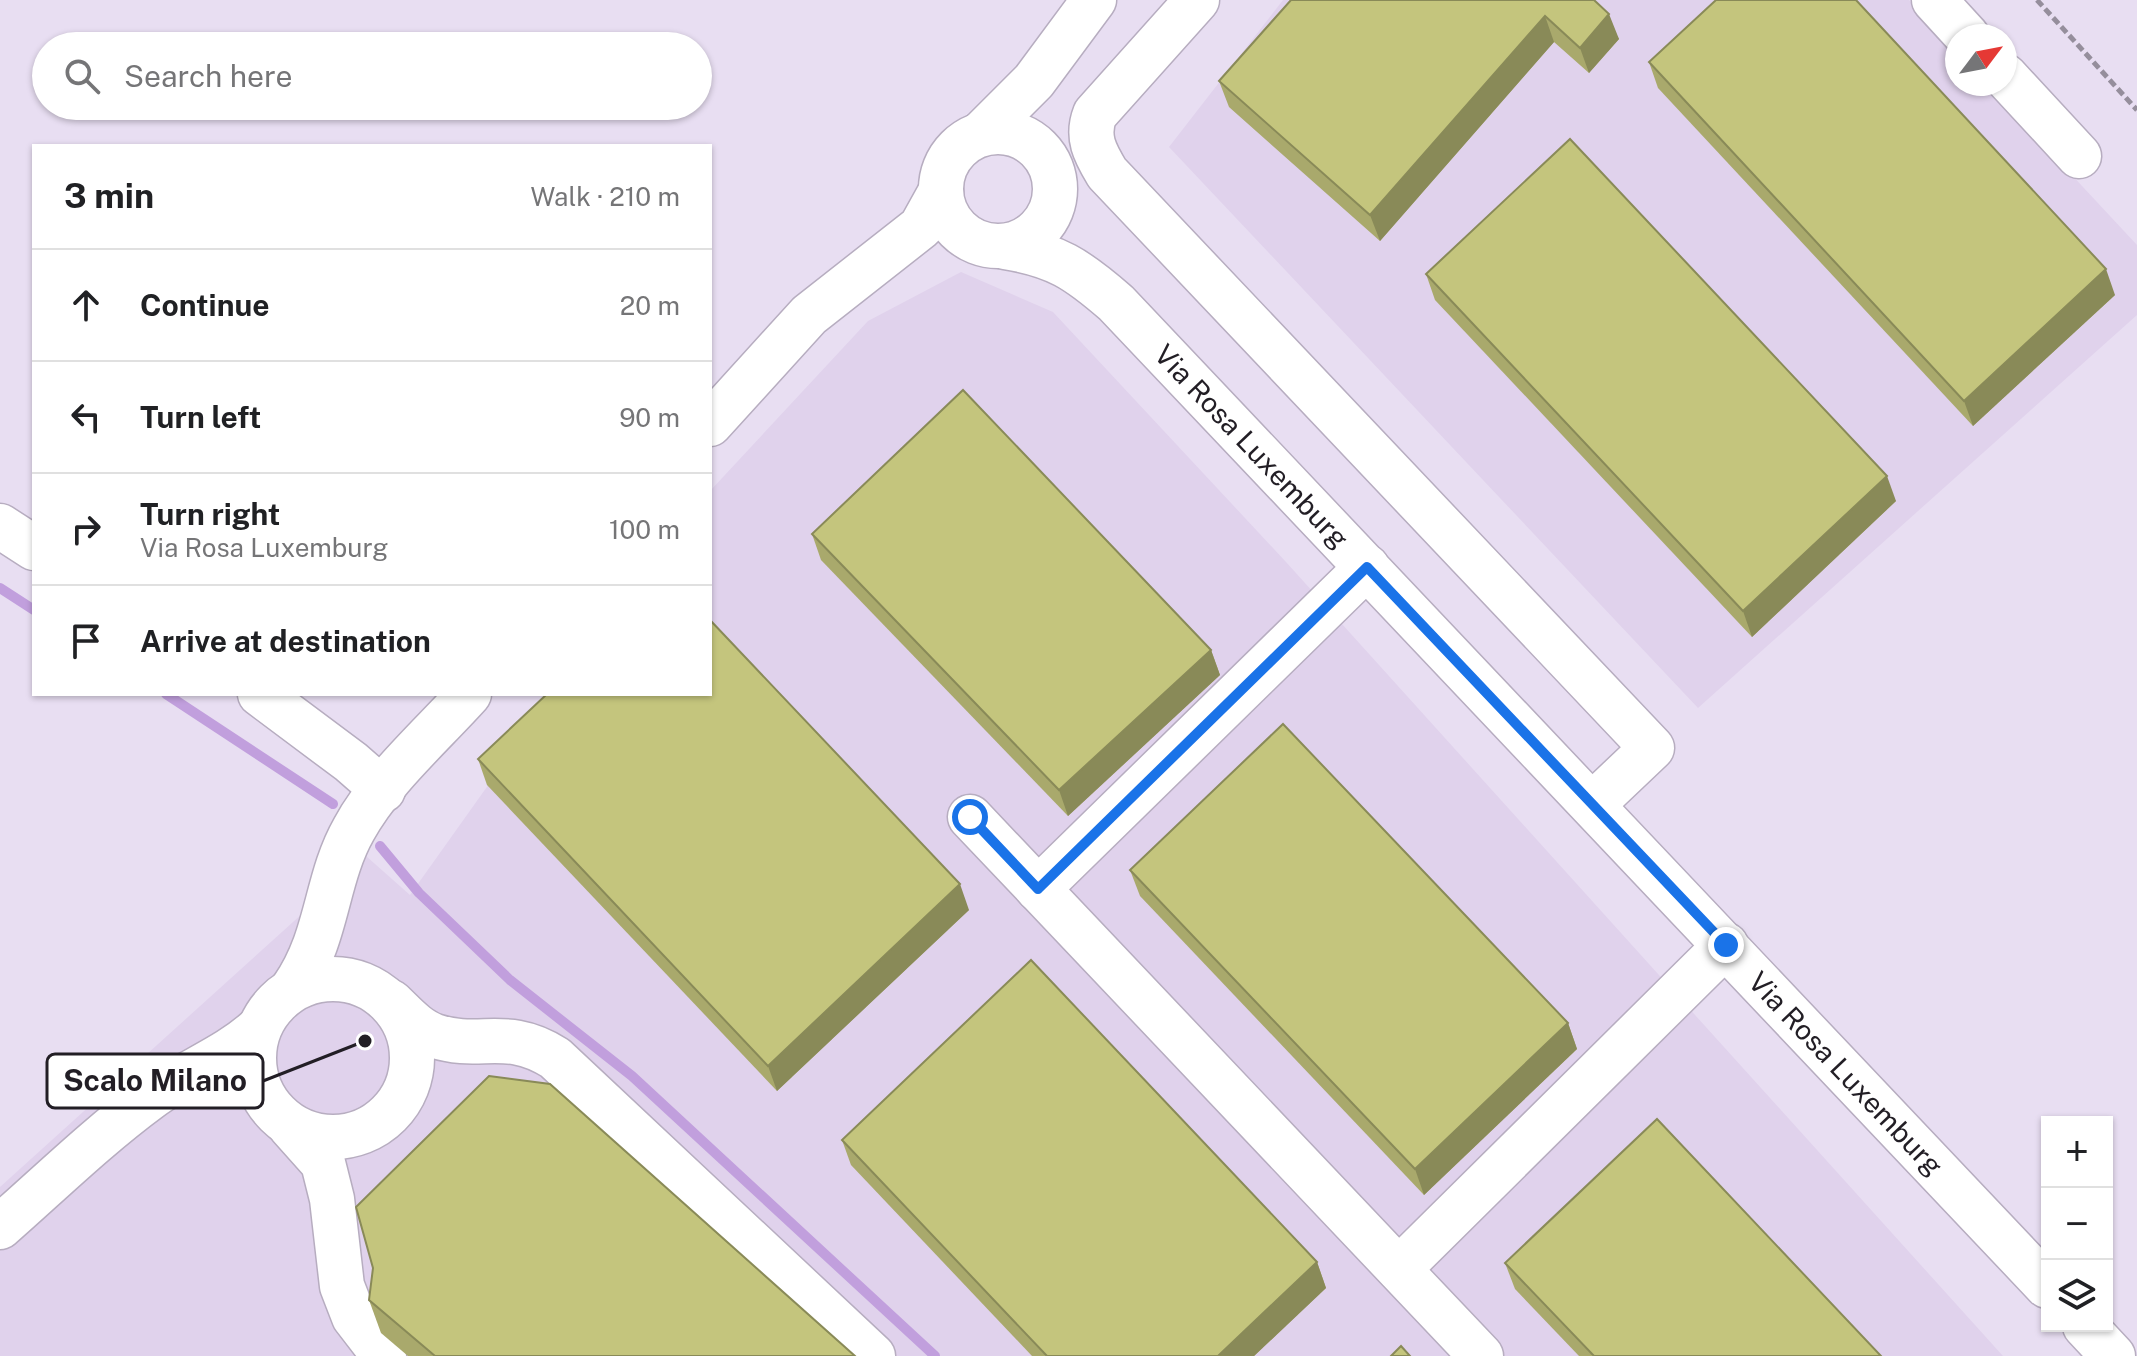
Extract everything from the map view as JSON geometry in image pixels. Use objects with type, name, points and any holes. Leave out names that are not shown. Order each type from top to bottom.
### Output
[{"type":"street","points":[[1197,0],[1095,114],[1090,127],[1097,157],[1107,173],[1652,748],[1593,804]]},
{"type":"street","points":[[1934,0],[1956,24]]},
{"type":"street","points":[[981,134],[1034,81],[1084,14]]},
{"type":"street","points":[[1084,14],[1049,100],[1045,135],[1052,178],[1070,242],[1116,303]]},
{"type":"street","points":[[2017,89],[2079,156]]},
{"type":"street","points":[[857,276],[912,253],[990,244],[1023,242],[1039,231],[1050,215],[1052,178],[1035,144],[1018,135],[1000,131],[981,134],[964,142],[951,156],[943,172],[941,191],[944,210],[954,226],[990,244],[1049,255],[1116,303]]},
{"type":"street","points":[[712,422],[809,315],[921,227],[941,191]]},
{"type":"street","name":"Via Rosa Luxemburg","points":[[1116,303],[2041,1280]]},
{"type":"street","points":[[0,526],[32,547]]},
{"type":"street","points":[[1038,889],[1367,567]]},
{"type":"street","points":[[263,696],[317,735],[383,790]]},
{"type":"street","points":[[293,988],[312,956],[354,828],[383,790],[467,696]]},
{"type":"street","points":[[970,817],[1481,1356]]},
{"type":"street","points":[[334,884],[340,937],[356,970],[380,994],[432,1035],[449,1039],[519,1040],[555,1058],[873,1356]]},
{"type":"street","points":[[1399,1269],[1726,945]]},
{"type":"street","points":[[0,1227],[150,1098],[240,1045],[258,1029],[272,1005],[293,988],[319,978],[346,979],[380,994],[409,1035],[412,1073],[403,1096],[387,1117],[349,1192],[339,1225],[336,1255]]},
{"type":"street","points":[[258,1029],[253,1056],[257,1083],[280,1116],[323,1163],[332,1199],[336,1255],[342,1286],[354,1317],[384,1356]]},
{"type":"street","points":[[150,1098],[182,1085],[226,1084],[245,1090],[280,1116],[316,1136],[342,1137],[366,1130],[387,1117]]},
{"type":"street","points":[[2091,1332],[2113,1356]]},
{"type":"path","points":[[2037,0],[2137,110]]},
{"type":"shaded area","points":[[1283,0],[1909,0],[1945,39],[1945,96],[1998,96],[2137,245],[2137,315],[1698,708],[1169,147]]},
{"type":"shaded area","points":[[961,272],[1053,312],[1286,562],[2003,1356],[0,1356],[0,1187],[366,856],[410,895],[552,696],[712,696],[712,489],[868,321]]},
{"type":"building","points":[[1291,0],[1594,0],[1609,14],[1580,48],[1545,16],[1370,215],[1219,81]]},
{"type":"building","points":[[1716,0],[1856,0],[2106,269],[1964,401],[1649,62]]},
{"type":"building","points":[[1570,139],[1887,476],[1743,611],[1426,274]]},
{"type":"building","points":[[963,390],[1211,650],[1059,790],[812,534]]},
{"type":"building","points":[[712,622],[960,884],[768,1066],[478,759],[545,696],[712,696]]},
{"type":"building","points":[[1283,724],[1568,1023],[1415,1169],[1130,870]]},
{"type":"building","points":[[1031,960],[1317,1262],[1218,1356],[1047,1356],[842,1140]]},
{"type":"building","points":[[489,1076],[550,1084],[855,1356],[435,1356],[369,1300],[373,1268],[356,1207]]},
{"type":"building","points":[[1657,1119],[1881,1356],[1594,1356],[1505,1263]]},
{"type":"building","points":[[1401,1346],[1410,1356],[1391,1356]]},
{"type":"waterway","points":[[0,588],[32,609]]},
{"type":"waterway","points":[[169,696],[333,804]]},
{"type":"waterway","points":[[380,846],[419,893],[510,980],[632,1076],[935,1356]]},
{"type":"place","name":"Scalo Milano","points":[[365,1041]]},
{"type":"route","points":[[970,817],[1038,889],[1367,567],[1726,945]]}]
